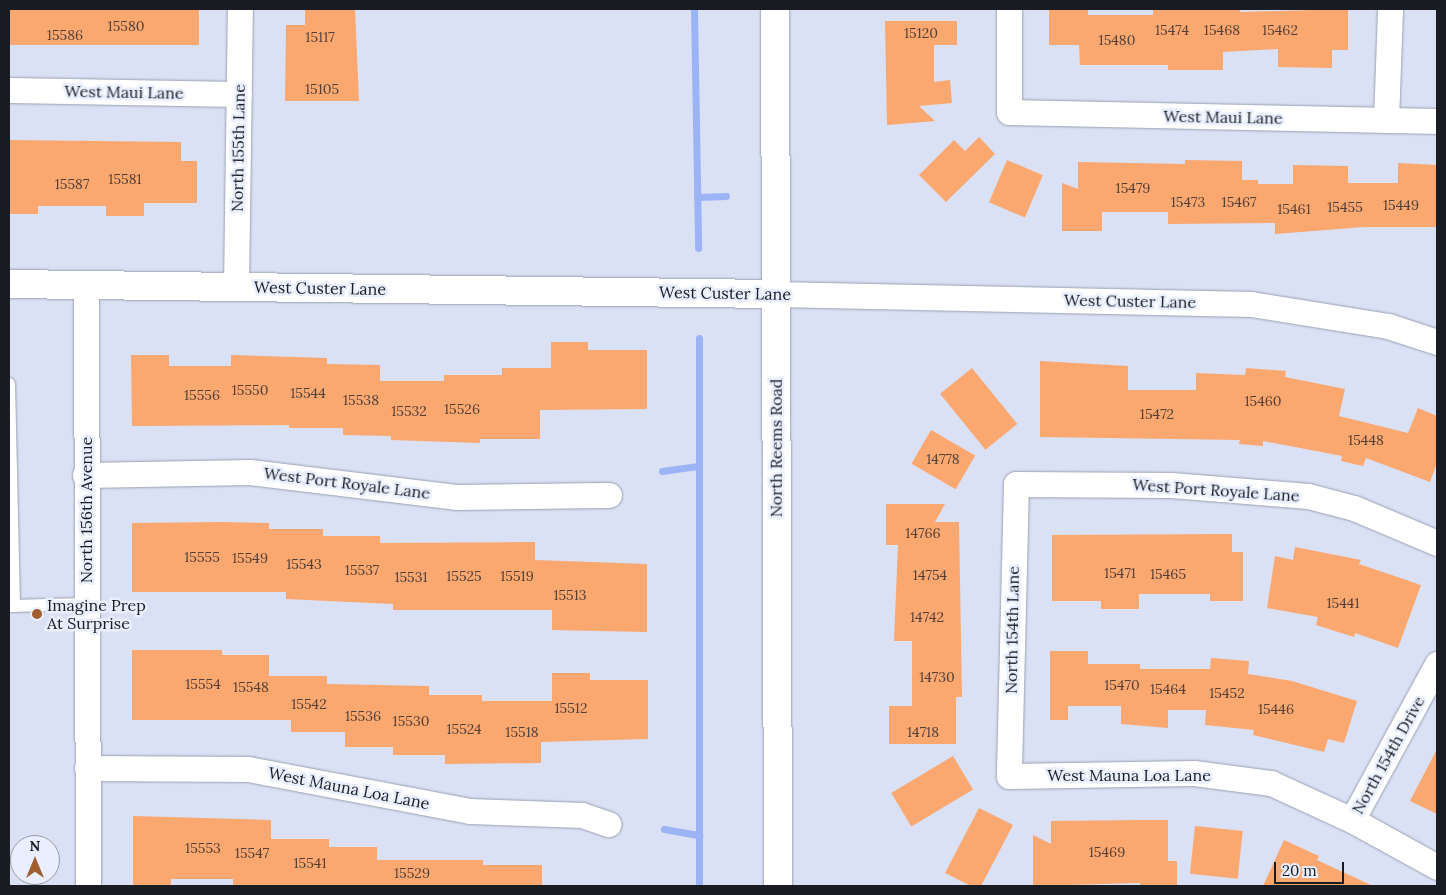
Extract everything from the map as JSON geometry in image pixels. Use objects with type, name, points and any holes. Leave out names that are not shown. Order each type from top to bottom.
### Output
[{"type":"main road","name":"North Reems Road","points":[[775,9],[778,886]]},
{"type":"main road","name":"West Custer Lane","points":[[9,284],[776,294]]},
{"type":"street","name":"North 155th Lane","points":[[236,287],[240,9]]},
{"type":"street","name":"West Maui Lane","points":[[1009,9],[1009,112],[1437,121]]},
{"type":"street","points":[[1386,120],[1390,9]]},
{"type":"street","name":"West Maui Lane","points":[[9,90],[239,94]]},
{"type":"street","name":"North 156th Avenue","points":[[86,284],[85,475],[88,886]]},
{"type":"street","name":"West Custer Lane","points":[[776,294],[1251,304],[1388,326],[1437,342]]},
{"type":"street","name":"West Port Royale Lane","points":[[85,475],[250,472],[458,497],[609,495]]},
{"type":"street","name":"West Port Royale Lane","points":[[1016,484],[1171,485],[1308,496],[1354,508],[1437,543]]},
{"type":"street","name":"North 154th Lane","points":[[1009,776],[1016,484]]},
{"type":"street","name":"North 154th Drive","points":[[1352,820],[1437,664]]},
{"type":"street","name":"West Mauna Loa Lane","points":[[88,768],[248,769],[470,811],[582,815],[608,824]]},
{"type":"street","name":"West Mauna Loa Lane","points":[[1009,776],[1194,773],[1271,783],[1352,820],[1437,867]]},
{"type":"lane","points":[[10,384],[11,606],[86,604]]},
{"type":"building","points":[[9,9],[199,9],[199,45],[9,45]]},
{"type":"building","points":[[305,9],[355,9],[359,101],[285,101],[286,25],[305,25]]},
{"type":"building","points":[[1049,9],[1088,9],[1088,15],[1153,15],[1153,9],[1240,9],[1240,12],[1348,9],[1348,50],[1332,50],[1332,68],[1278,67],[1278,49],[1223,52],[1223,70],[1168,70],[1168,65],[1080,65],[1079,45],[1049,45]]},
{"type":"building","points":[[885,21],[957,21],[957,45],[934,45],[934,82],[950,80],[952,103],[919,106],[935,121],[887,125]]},
{"type":"building","points":[[979,137],[995,154],[946,202],[919,175],[954,140],[965,151]]},
{"type":"building","points":[[9,140],[181,142],[181,161],[197,161],[197,203],[144,203],[144,216],[106,216],[106,206],[38,206],[38,214],[9,214]]},
{"type":"building","points":[[1007,160],[1043,175],[1025,218],[989,202]]},
{"type":"building","points":[[1185,160],[1242,161],[1242,180],[1258,180],[1258,184],[1293,184],[1293,165],[1348,166],[1348,183],[1398,183],[1398,163],[1437,165],[1437,227],[1364,227],[1275,234],[1275,223],[1168,224],[1168,212],[1102,212],[1102,231],[1062,231],[1062,183],[1078,189],[1078,162],[1185,164]]},
{"type":"building","points":[[551,342],[588,342],[588,350],[647,350],[647,409],[540,410],[540,439],[480,439],[480,443],[391,440],[391,436],[343,435],[343,428],[289,428],[289,425],[132,426],[131,355],[169,355],[169,366],[231,366],[231,355],[327,358],[327,364],[380,365],[380,381],[444,381],[444,375],[502,375],[502,368],[551,368]]},
{"type":"building","points":[[1040,361],[1128,366],[1128,390],[1196,390],[1196,373],[1245,375],[1246,368],[1286,371],[1285,377],[1345,389],[1339,416],[1408,433],[1418,408],[1437,416],[1437,463],[1430,482],[1366,458],[1363,466],[1341,461],[1342,456],[1263,441],[1263,446],[1239,444],[1240,440],[1040,437]]},
{"type":"building","points":[[972,368],[1017,424],[985,450],[940,394]]},
{"type":"building","points":[[931,430],[975,456],[956,489],[912,464]]},
{"type":"building","points":[[886,504],[945,504],[935,522],[959,522],[962,697],[956,697],[956,744],[889,744],[889,706],[912,706],[912,641],[894,641],[898,545],[886,545]]},
{"type":"building","points":[[132,523],[269,523],[269,529],[323,529],[323,536],[380,536],[380,543],[535,542],[535,560],[647,564],[647,632],[552,630],[552,610],[393,610],[393,604],[286,599],[286,592],[132,592]]},
{"type":"building","points":[[1232,534],[1232,552],[1243,552],[1243,601],[1210,601],[1210,594],[1139,594],[1139,609],[1101,609],[1101,601],[1052,601],[1052,535]]},
{"type":"building","points":[[1295,547],[1361,560],[1359,564],[1421,585],[1398,648],[1355,633],[1354,637],[1316,625],[1318,617],[1267,608],[1275,556],[1293,560]]},
{"type":"building","points":[[132,650],[222,650],[222,655],[269,655],[269,676],[327,676],[327,684],[429,686],[429,695],[482,695],[482,701],[552,701],[552,673],[590,673],[590,680],[648,680],[648,739],[541,742],[541,763],[445,764],[445,755],[393,755],[393,747],[345,747],[345,732],[291,732],[291,720],[132,720]]},
{"type":"building","points":[[1050,651],[1088,651],[1088,664],[1140,664],[1140,669],[1210,669],[1211,658],[1249,661],[1248,674],[1292,681],[1357,701],[1344,743],[1328,739],[1324,752],[1253,735],[1254,730],[1205,725],[1206,710],[1168,710],[1168,728],[1121,724],[1121,706],[1068,706],[1068,720],[1050,720]]},
{"type":"building","points":[[1437,749],[1437,814],[1410,801]]},
{"type":"building","points":[[953,756],[973,789],[911,827],[891,793]]},
{"type":"building","points":[[979,808],[1013,825],[981,886],[971,886],[945,873]]},
{"type":"building","points":[[133,816],[271,820],[271,839],[329,839],[329,847],[377,847],[377,860],[483,860],[483,865],[542,865],[542,886],[233,886],[233,879],[171,879],[171,885],[133,885]]},
{"type":"building","points":[[1168,820],[1168,861],[1177,861],[1177,886],[1140,886],[1140,883],[1033,886],[1033,835],[1051,844],[1051,821]]},
{"type":"building","points":[[1195,826],[1243,831],[1238,879],[1190,874]]},
{"type":"building","points":[[1284,840],[1319,856],[1317,860],[1373,886],[1263,886]]},
{"type":"waterway","points":[[694,9],[698,248]]},
{"type":"waterway","points":[[697,197],[726,196]]},
{"type":"waterway","points":[[699,338],[699,886]]},
{"type":"waterway","points":[[662,471],[699,466]]},
{"type":"waterway","points":[[664,829],[699,835]]},
{"type":"place","name":"Imagine Prep At Surprise","points":[[37,614]]}]
